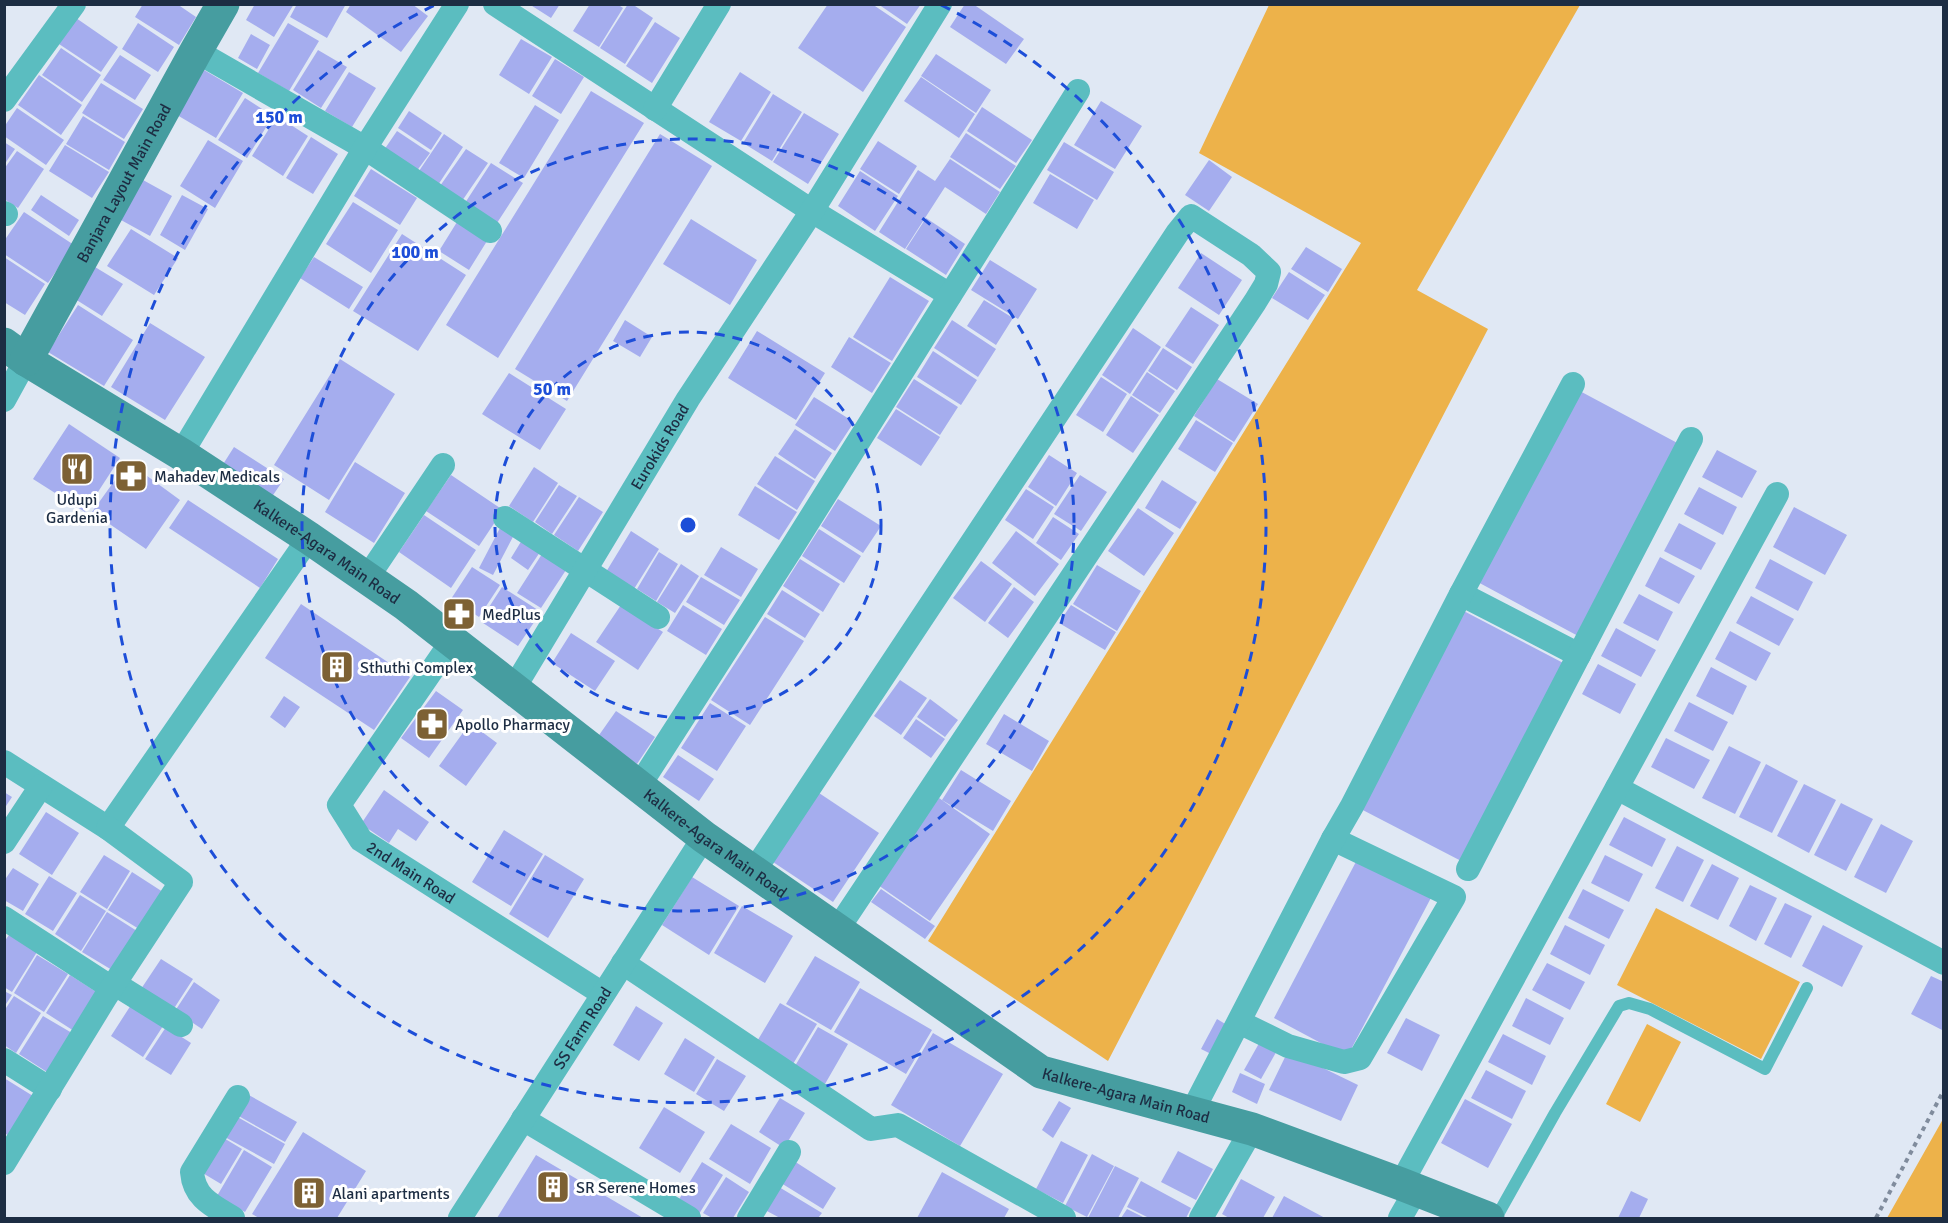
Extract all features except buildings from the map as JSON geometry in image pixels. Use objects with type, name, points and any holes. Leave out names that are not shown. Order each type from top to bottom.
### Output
[{"type":"street","points":[[4,100],[74,4]]},
{"type":"street","name":"Banjara Layout Main Road","points":[[15,352],[223,4]]},
{"type":"street","points":[[181,454],[365,148],[456,4]]},
{"type":"street","points":[[495,4],[812,211],[950,295]]},
{"type":"street","points":[[655,109],[719,4]]},
{"type":"street","name":"Eurokids Road","points":[[514,688],[688,399],[812,211],[940,4]]},
{"type":"street","points":[[196,51],[365,148],[490,231]]},
{"type":"street","points":[[639,786],[793,546],[1078,92]]},
{"type":"street","points":[[754,871],[1158,262],[1191,216],[1251,255],[1269,272],[1266,284],[1256,302],[837,930]]},
{"type":"street","points":[[4,400],[15,352]]},
{"type":"street","name":"Kalkere-Agara Main Road","points":[[15,352],[181,454],[406,605],[704,837],[1041,1072],[1252,1129],[1488,1218]]},
{"type":"street","points":[[1192,1112],[1461,594],[1573,384]]},
{"type":"street","points":[[1468,869],[1691,439]]},
{"type":"street","points":[[367,578],[443,465]]},
{"type":"street","points":[[1400,1218],[1409,1187],[1617,788],[1777,494]]},
{"type":"street","points":[[505,518],[658,617]]},
{"type":"street","points":[[108,828],[309,538]]},
{"type":"street","points":[[1461,594],[1579,655]]},
{"type":"street","name":"2nd Main Road","points":[[452,641],[339,806],[361,840],[603,994]]},
{"type":"street","points":[[4,762],[108,828],[181,882],[113,986],[4,1163]]},
{"type":"street","points":[[4,842],[41,786]]},
{"type":"street","points":[[1617,788],[1944,963]]},
{"type":"street","name":"SS Farm Road","points":[[460,1218],[704,837]]},
{"type":"street","points":[[1239,1022],[1288,1046],[1344,1062],[1360,1058],[1454,897],[1333,839]]},
{"type":"street","points":[[4,918],[113,986],[181,1025]]},
{"type":"street","points":[[623,963],[871,1129],[898,1125],[1064,1218]]},
{"type":"street","points":[[4,1060],[50,1089]]},
{"type":"street","points":[[233,1218],[198,1194],[193,1184],[192,1172],[238,1097]]},
{"type":"street","points":[[523,1119],[689,1218]]},
{"type":"street","points":[[1201,1218],[1252,1129]]},
{"type":"street","points":[[749,1218],[789,1152]]},
{"type":"lane","points":[[1496,1218],[1554,1113],[1619,1006],[1629,1003],[1650,1009],[1765,1069],[1807,988]]},
{"type":"path","points":[[1876,1218],[1944,1090]]},
{"type":"shaded area","points":[[1269,5],[1580,5],[1417,290],[1488,329],[1108,1061],[928,941],[1361,243],[1199,153]]},
{"type":"shaded area","points":[[1656,908],[1800,982],[1761,1059],[1617,985]]},
{"type":"shaded area","points":[[1647,1024],[1681,1042],[1640,1122],[1606,1104]]},
{"type":"shaded area","points":[[1943,1119],[1943,1218],[1887,1218]]},
{"type":"place","name":"Udupi Gardenia","points":[[77,469]]},
{"type":"place","name":"Mahadev Medicals","points":[[131,476]]},
{"type":"place","name":"MedPlus","points":[[459,614]]},
{"type":"place","name":"Sthuthi Complex","points":[[337,667]]},
{"type":"place","name":"Apollo Pharmacy","points":[[432,724]]},
{"type":"place","name":"SR Serene Homes","points":[[553,1187]]},
{"type":"place","name":"Alani apartments","points":[[309,1193]]}]
